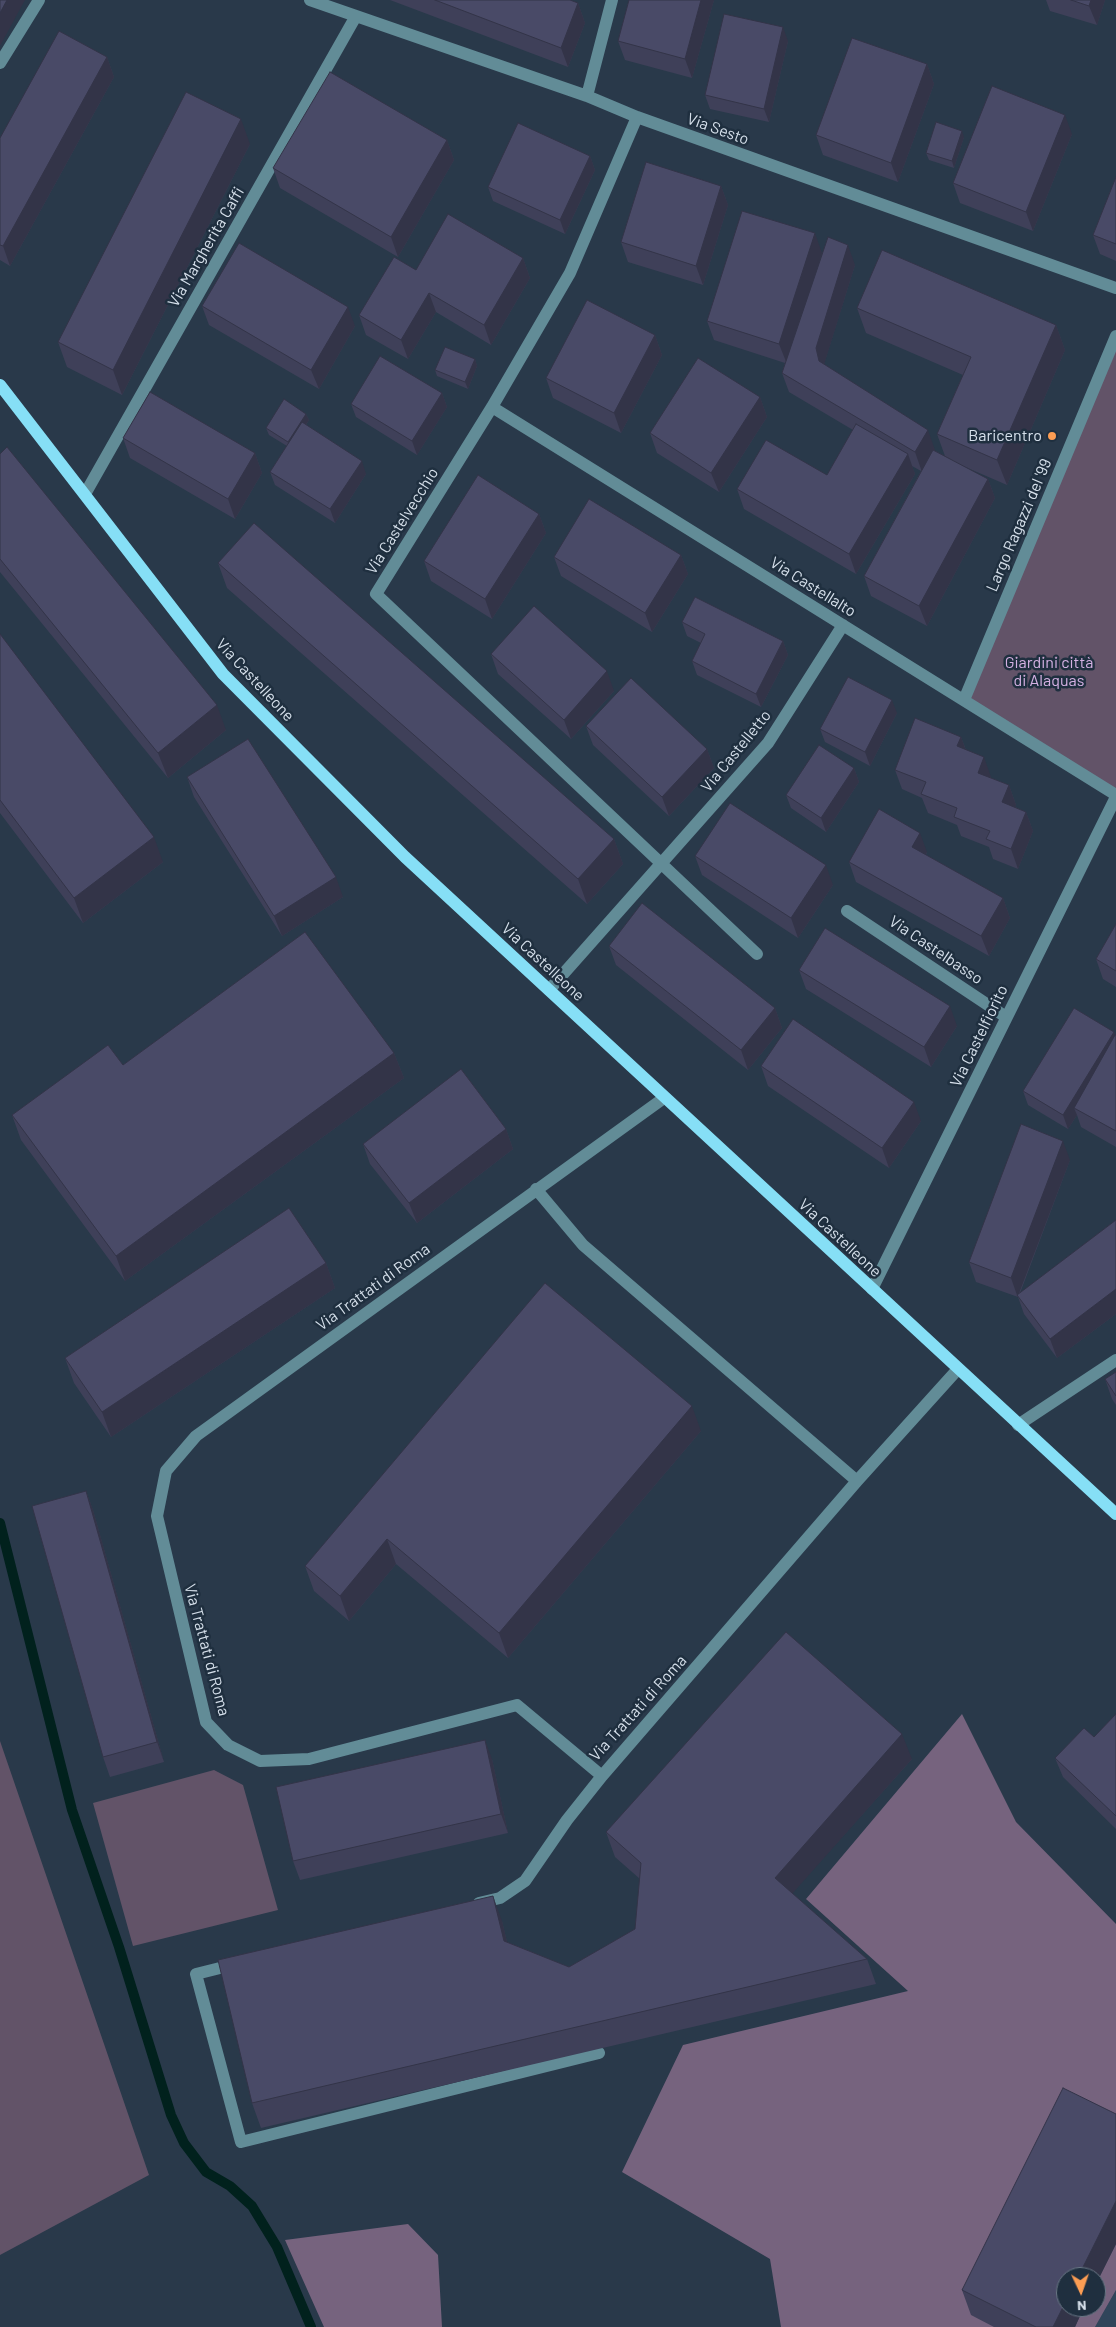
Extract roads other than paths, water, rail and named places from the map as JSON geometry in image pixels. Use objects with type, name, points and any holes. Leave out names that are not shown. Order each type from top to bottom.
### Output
[{"type":"main road","name":"Via Castelleone","points":[[0,385],[223,674],[405,857],[1116,1514]]},
{"type":"street","points":[[0,63],[39,0]]},
{"type":"street","name":"Via Sesto","points":[[310,0],[587,96],[637,117],[1116,288]]},
{"type":"street","points":[[587,96],[612,0]]},
{"type":"street","name":"Via Margherita Caffi","points":[[85,494],[356,16]]},
{"type":"street","name":"Via Castelvecchio","points":[[637,117],[570,273],[492,407],[376,594],[661,865]]},
{"type":"street","name":"Largo Ragazzi del '99","points":[[964,700],[1116,336]]},
{"type":"street","name":"Via Castellalto","points":[[492,407],[1116,796]]},
{"type":"street","name":"Via Castelletto","points":[[549,990],[768,743],[843,625]]},
{"type":"street","name":"Via Castelfiorito","points":[[872,1289],[1116,796]]},
{"type":"street","points":[[661,865],[757,954]]},
{"type":"street","name":"Via Castelbasso","points":[[847,911],[1006,1017]]},
{"type":"street","name":"Via Trattati di Roma","points":[[664,1098],[196,1436],[166,1471],[157,1516],[206,1722],[228,1745],[260,1761],[309,1759],[517,1705],[602,1776],[857,1481],[958,1369]]},
{"type":"street","points":[[536,1189],[583,1245],[857,1481]]},
{"type":"street","points":[[1018,1425],[1116,1360]]},
{"type":"street","points":[[471,1905],[500,1898],[525,1881],[567,1820],[602,1776]]},
{"type":"street","points":[[244,1962],[196,1974],[241,2142],[599,2053]]},
{"type":"waterway","points":[[0,1523],[72,1810],[119,1947],[171,2115],[184,2143],[206,2172],[230,2186],[252,2206],[277,2247],[311,2327]]},
{"type":"place","name":"Baricentro","points":[[1052,436]]},
{"type":"park label","name":"Giardini città di Alaquas","points":[[1049,672]]}]
